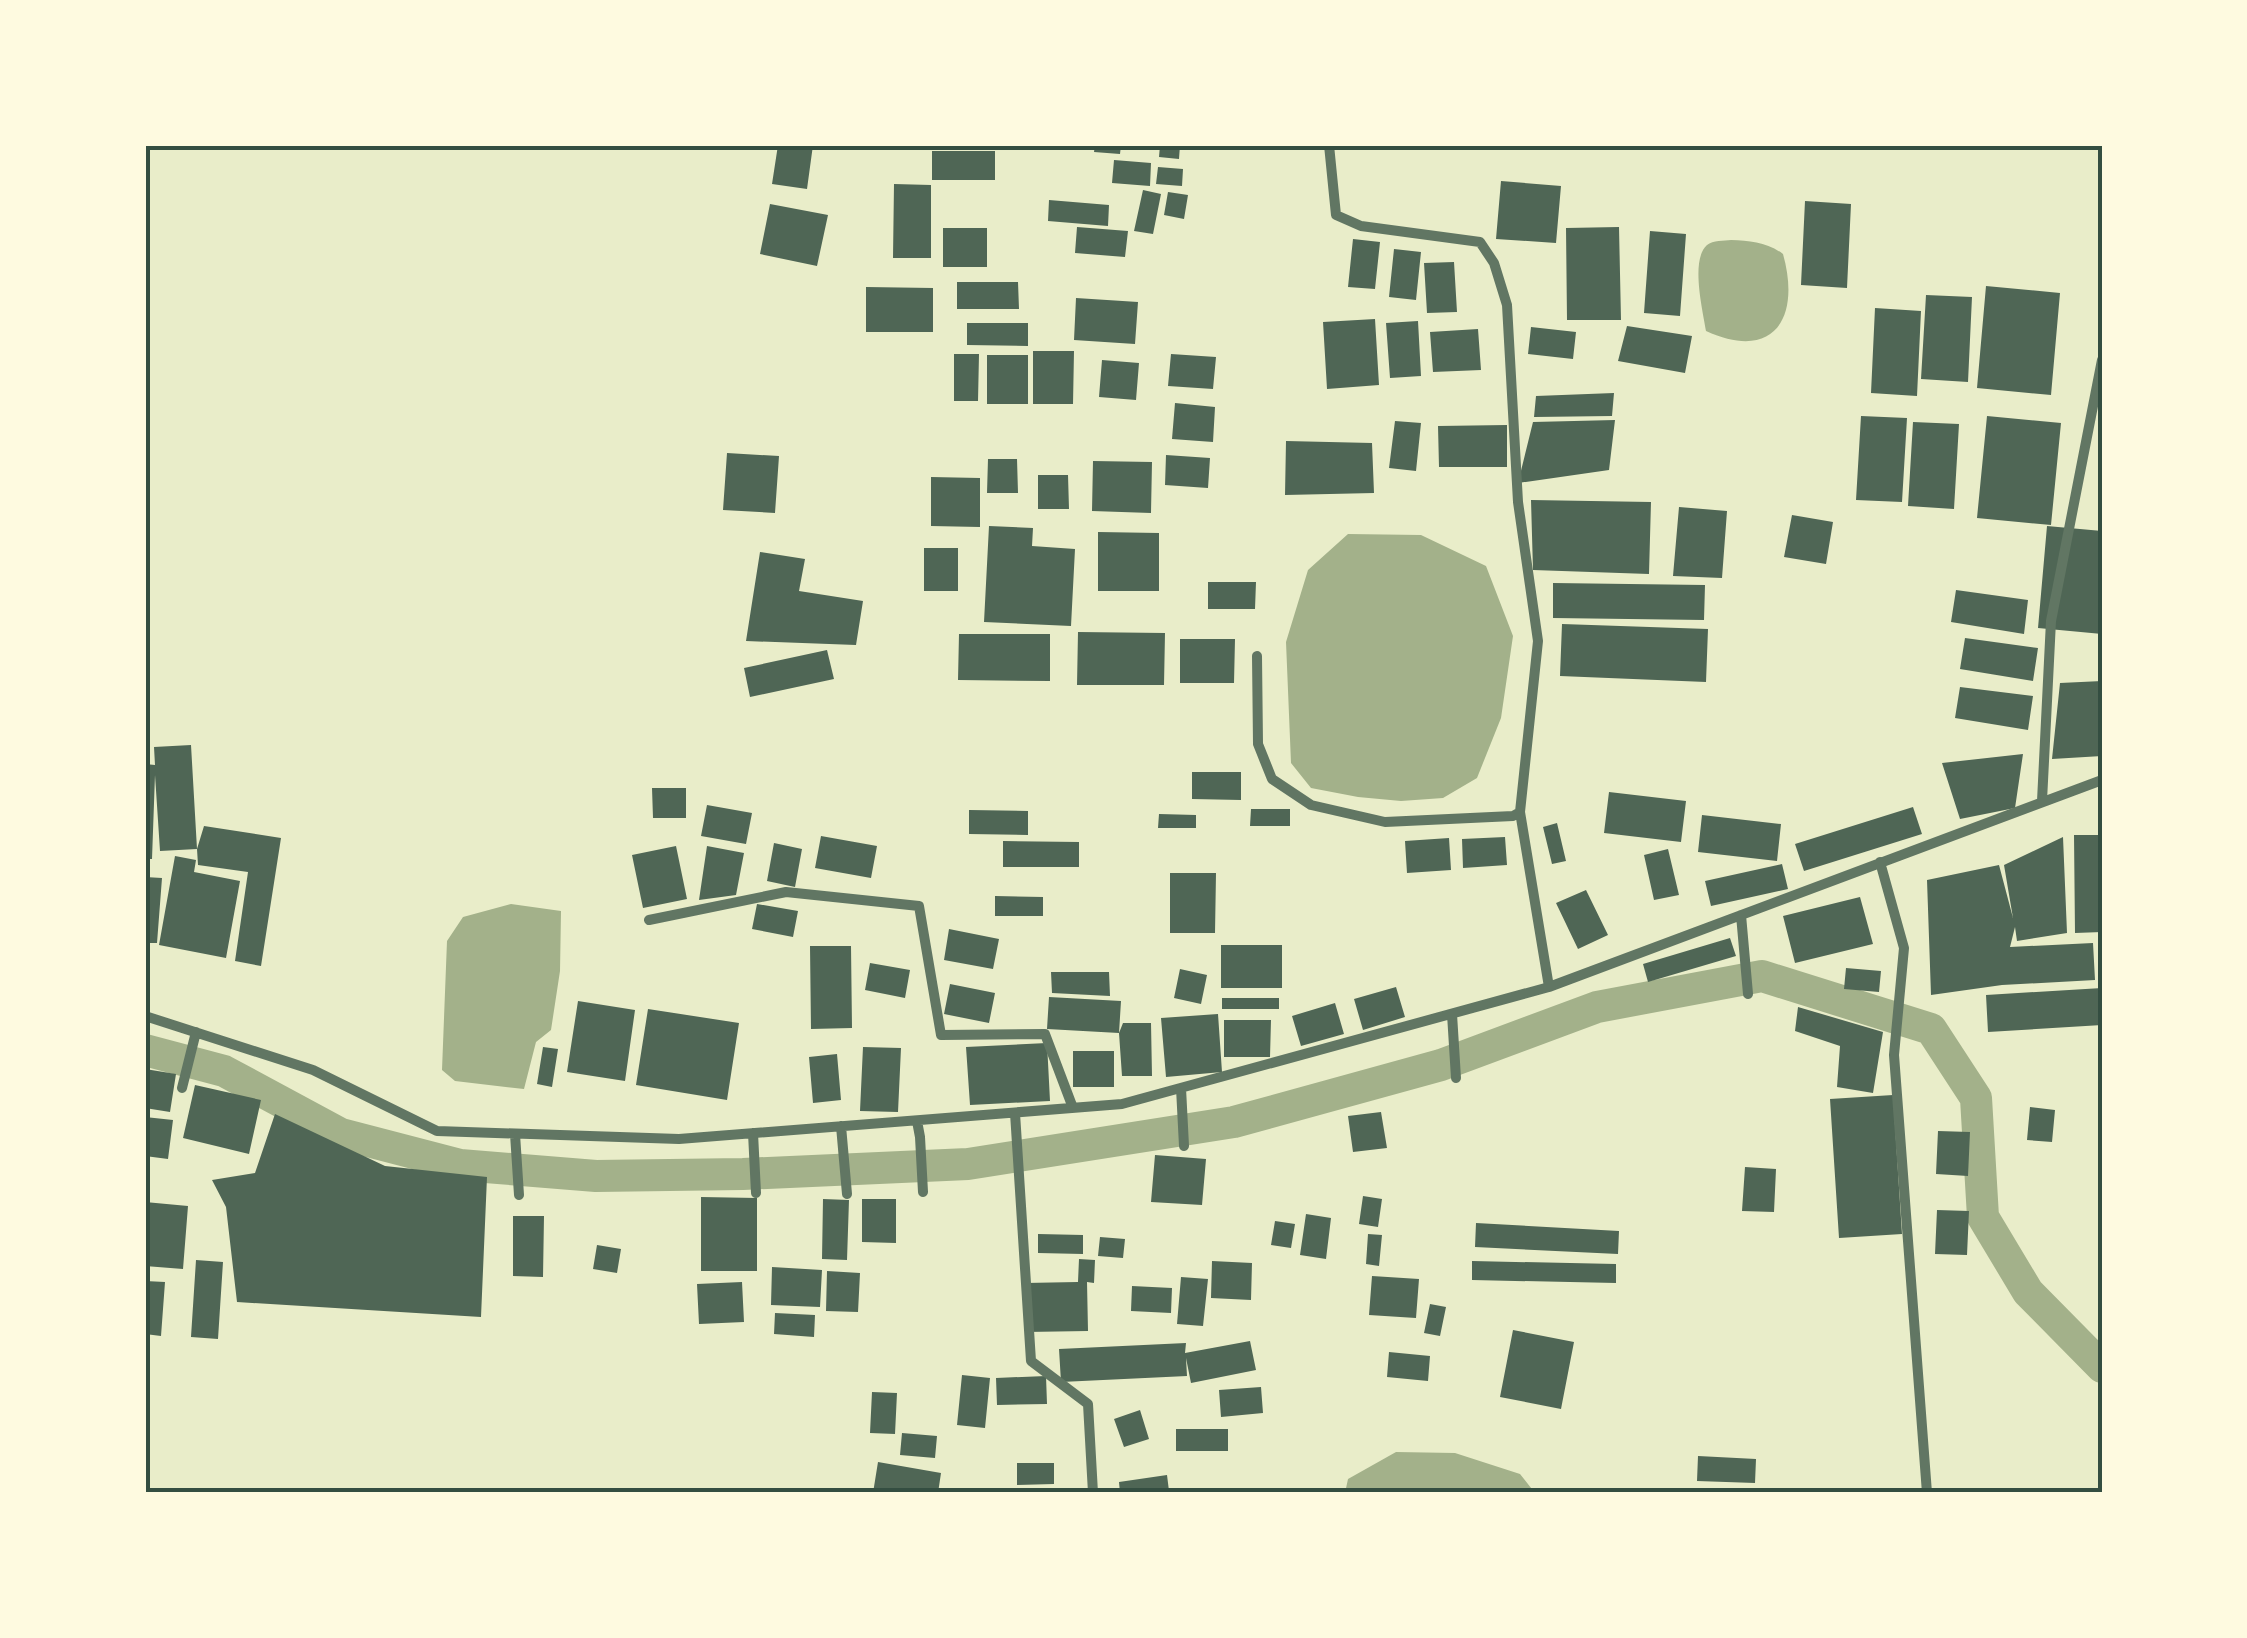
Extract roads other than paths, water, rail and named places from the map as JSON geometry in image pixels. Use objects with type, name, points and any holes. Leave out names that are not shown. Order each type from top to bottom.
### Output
[{"type":"street","points":[[1329,145],[1336,215],[1362,226],[1480,242],[1494,263],[1507,306],[1518,502],[1538,641],[1520,812],[1549,988]]},
{"type":"street","points":[[2042,800],[2051,621],[2102,360]]},
{"type":"street","points":[[1257,656],[1258,744],[1272,779],[1310,806],[1385,822],[1512,816],[1520,812]]},
{"type":"street","points":[[145,1016],[313,1070],[437,1131],[516,1136],[753,1137],[842,1133],[917,1120],[1122,1104],[1452,1018],[1549,988],[2102,780]]},
{"type":"street","points":[[1880,862],[1904,948],[1894,1055],[1927,1493]]},
{"type":"street","points":[[649,920],[786,892],[919,906],[940,1035],[1045,1034],[1072,1108]]},
{"type":"street","points":[[1741,915],[1748,994]]},
{"type":"street","points":[[1452,1018],[1456,1078]]},
{"type":"street","points":[[182,1088],[195,1033]]},
{"type":"street","points":[[1181,1090],[1184,1146]]},
{"type":"street","points":[[1015,1113],[1031,1361],[1088,1404],[1093,1493]]},
{"type":"street","points":[[917,1120],[923,1192]]},
{"type":"street","points":[[842,1133],[847,1194]]},
{"type":"street","points":[[516,1136],[519,1195]]},
{"type":"street","points":[[753,1137],[756,1193]]},
{"type":"waterway","points":[[145,1050],[224,1071],[341,1134],[460,1165],[596,1176],[968,1164],[1234,1122],[1441,1065],[1597,1007],[1762,976],[1931,1029],[1976,1098],[1983,1217],[2028,1292],[2102,1367]]}]
